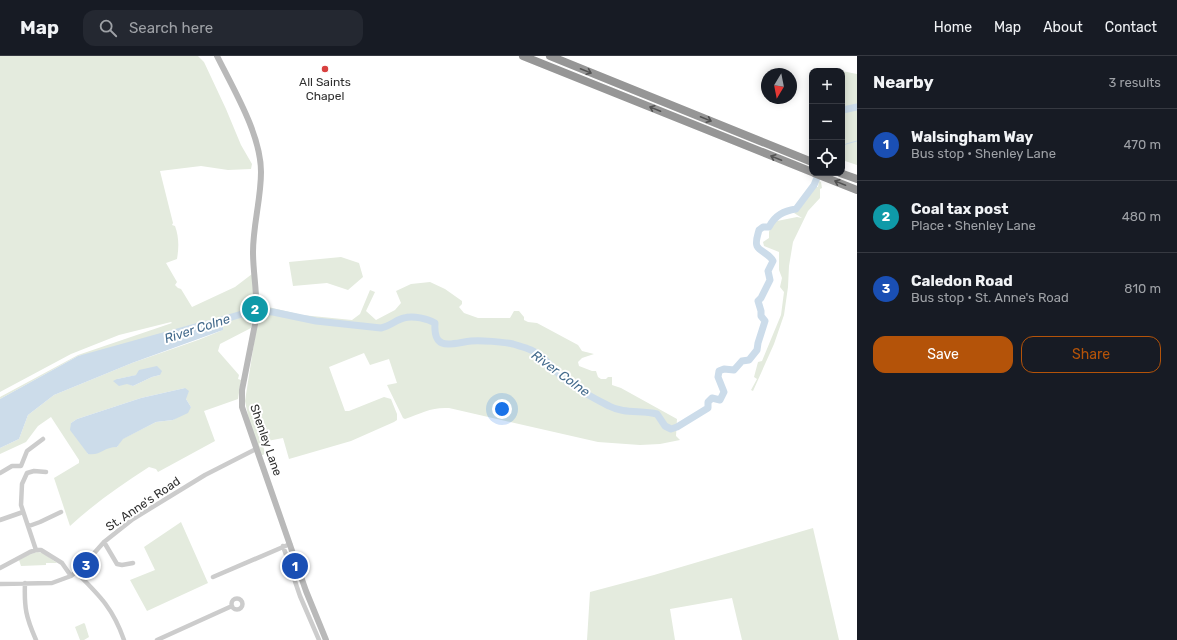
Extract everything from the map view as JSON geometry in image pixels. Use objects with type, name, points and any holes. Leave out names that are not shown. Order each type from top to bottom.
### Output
[{"type":"highway","points":[[523,56],[809,171]]},
{"type":"highway","points":[[550,56],[809,161]]},
{"type":"highway","points":[[845,175],[857,179]]},
{"type":"highway","points":[[821,176],[857,190]]},
{"type":"main road","name":"Shenley Lane","points":[[217,56],[248,121],[259,150],[261,173],[253,250],[253,268],[257,308],[241,402],[306,591],[326,640]]},
{"type":"street","points":[[21,466],[27,451],[43,439]]},
{"type":"street","name":"St. Anne's Road","points":[[0,584],[52,582],[71,576],[104,542],[149,508],[205,475],[256,449]]},
{"type":"street","points":[[0,473],[12,466],[21,466],[27,473]]},
{"type":"street","points":[[36,550],[23,512],[21,499],[22,484],[27,473],[34,471],[46,472]]},
{"type":"street","points":[[0,520],[23,512]]},
{"type":"street","points":[[29,526],[61,512]]},
{"type":"street","points":[[104,542],[116,562],[120,565],[133,562]]},
{"type":"street","points":[[213,577],[290,544]]},
{"type":"street","points":[[283,546],[300,596],[319,640]]},
{"type":"street","points":[[0,568],[36,550],[44,551],[56,558],[71,576]]},
{"type":"street","points":[[76,572],[105,602],[116,619],[124,640]]},
{"type":"street","points":[[25,583],[25,609],[36,640]]},
{"type":"street","points":[[157,640],[232,606]]},
{"type":"shaded area","points":[[0,56],[198,56],[204,62],[241,145],[252,164],[251,169],[228,170],[201,166],[160,171],[173,223],[172,225],[175,226],[178,242],[177,259],[166,263],[177,282],[175,285],[181,289],[192,307],[235,287],[252,274],[254,306],[251,328],[220,344],[218,351],[239,375],[238,379],[241,380],[238,399],[204,411],[215,441],[158,472],[156,469],[149,467],[108,495],[70,526],[54,478],[79,463],[79,460],[51,417],[38,426],[26,442],[0,454],[0,448],[19,439],[28,415],[54,395],[132,363],[223,330],[78,356],[0,399],[0,397],[78,355],[172,323],[119,335],[71,354],[0,392]],"holes":[[[137,375],[160,375],[133,386],[117,379]],[[185,388],[186,399],[191,407],[173,420],[156,422],[122,439],[117,447],[109,447],[88,454],[71,423],[77,419],[141,398]]]},
{"type":"shaded area","points":[[845,72],[857,74],[857,165],[845,161]]},
{"type":"shaded area","points":[[819,181],[821,182],[822,188],[820,189],[820,198],[808,211],[793,242],[784,315],[774,344],[753,391],[751,390],[757,379],[754,377],[758,362],[762,361],[781,315],[784,292],[780,287],[782,278],[779,270],[779,252],[764,246],[763,242],[769,238],[772,222],[797,217],[802,218],[794,213],[799,210],[815,187],[818,187]]},
{"type":"shaded area","points":[[341,257],[359,263],[363,277],[348,290],[327,283],[293,286],[289,262]]},
{"type":"shaded area","points":[[430,282],[445,289],[462,301],[462,304],[459,307],[464,313],[478,318],[510,318],[514,311],[519,311],[524,317],[524,320],[537,323],[578,345],[582,351],[594,354],[582,358],[578,362],[579,366],[596,371],[598,377],[601,379],[612,377],[612,385],[621,388],[677,419],[676,436],[680,440],[660,444],[640,445],[598,442],[449,408],[432,409],[405,419],[403,418],[387,385],[397,383],[389,359],[370,365],[364,353],[329,367],[345,411],[349,411],[384,397],[391,399],[397,414],[397,420],[351,441],[289,459],[283,438],[262,442],[265,453],[261,455],[249,420],[245,401],[260,305],[302,315],[352,320],[360,314],[370,290],[375,292],[366,311],[376,320],[395,310],[401,303],[396,291],[411,284]]},
{"type":"shaded area","points":[[181,522],[208,583],[147,611],[130,580],[155,570],[144,547]]},
{"type":"shaded area","points":[[813,528],[839,640],[742,640],[732,598],[670,609],[675,640],[587,640],[590,592],[654,575]]},
{"type":"shaded area","points":[[37,552],[43,553],[57,563],[21,566],[19,560]]},
{"type":"shaded area","points":[[84,623],[89,637],[84,640],[80,640],[75,627]]},
{"type":"water","points":[[223,319],[223,330],[132,363],[54,395],[28,415],[19,439],[0,448],[0,399],[78,356],[204,321]]},
{"type":"water","points":[[157,366],[162,371],[160,375],[133,386],[127,384],[119,386],[113,381],[136,375],[139,370]]},
{"type":"water","points":[[185,388],[189,391],[186,399],[191,407],[188,413],[173,420],[156,422],[123,439],[117,447],[108,448],[96,454],[88,454],[70,430],[71,423],[77,419],[141,398]]},
{"type":"waterway","name":"River Colne","points":[[845,110],[857,107]]},
{"type":"waterway","points":[[845,145],[857,141]]},
{"type":"waterway","name":"River Colne","points":[[215,322],[252,311],[273,312],[316,321],[381,328],[401,319],[416,317],[435,323],[437,339],[446,344],[486,341],[513,344],[529,349],[541,356],[567,381],[593,398],[621,410],[657,414],[665,426],[671,429],[677,427],[708,408],[708,402],[712,398],[720,400],[724,392],[718,377],[719,371],[724,369],[734,370],[742,361],[749,360],[757,350],[765,321],[761,316],[758,301],[770,280],[768,271],[773,261],[760,250],[756,244],[759,230],[763,227],[769,227],[774,219],[780,214],[796,209],[814,185],[818,176]]},
{"type":"place","name":"All Saints Chapel","points":[[325,69]]},
{"type":"place","name":"Coal tax post","points":[[255,309]]},
{"type":"place","name":"Caledon Road","points":[[86,565]]},
{"type":"place","name":"Walsingham Way","points":[[295,566]]}]
